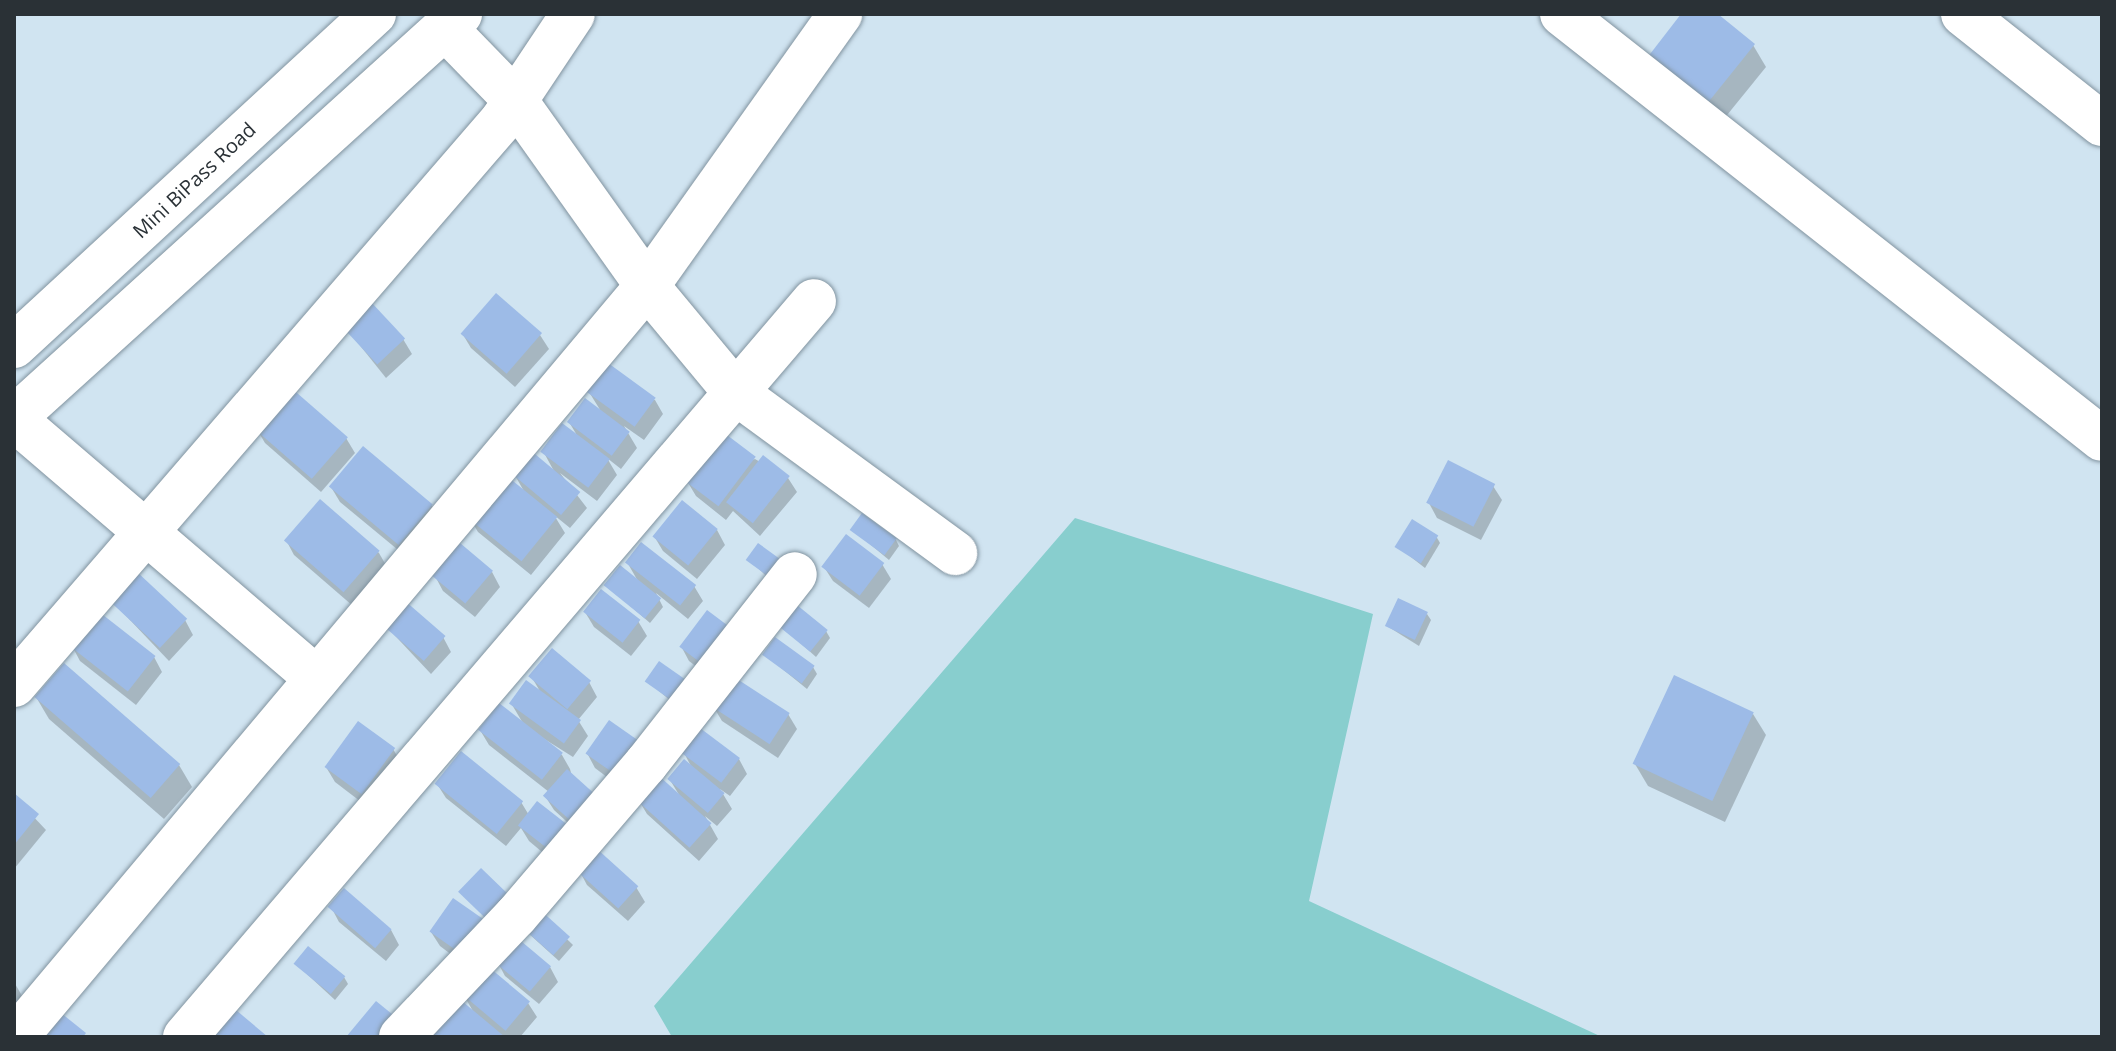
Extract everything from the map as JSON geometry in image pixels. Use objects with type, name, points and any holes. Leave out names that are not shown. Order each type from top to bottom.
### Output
[{"type":"street","name":"Mini BiPass Road","points":[[14,346],[374,14]]},
{"type":"street","points":[[14,685],[515,100],[573,14]]},
{"type":"street","points":[[16,1037],[647,286],[840,14]]},
{"type":"street","points":[[1562,14],[2102,439]]},
{"type":"street","points":[[1963,14],[2102,124]]},
{"type":"street","points":[[317,679],[14,418],[453,21],[515,100],[647,286],[735,392],[955,553]]},
{"type":"street","points":[[185,1037],[814,301]]},
{"type":"street","points":[[401,1037],[516,916],[646,764],[795,574]]},
{"type":"shaded area","points":[[1075,518],[1373,614],[1309,901],[1602,1037],[672,1037],[654,1006]]},
{"type":"building","points":[[1681,14],[1718,14],[1755,44],[1706,105],[1647,58]]},
{"type":"building","points":[[496,293],[542,333],[507,374],[461,334]]},
{"type":"building","points":[[371,302],[405,339],[377,364],[343,328]]},
{"type":"building","points":[[608,363],[656,398],[635,427],[587,392]]},
{"type":"building","points":[[289,386],[348,437],[312,479],[253,428]]},
{"type":"building","points":[[585,398],[630,432],[612,456],[567,422]]},
{"type":"building","points":[[562,423],[610,459],[588,488],[540,452]]},
{"type":"building","points":[[723,432],[756,457],[718,506],[686,482]]},
{"type":"building","points":[[363,446],[433,504],[399,545],[329,487]]},
{"type":"building","points":[[529,449],[580,492],[561,515],[510,472]]},
{"type":"building","points":[[763,455],[790,476],[753,523],[726,502]]},
{"type":"building","points":[[1448,460],[1495,484],[1473,527],[1426,503]]},
{"type":"building","points":[[503,473],[557,517],[522,561],[467,517]]},
{"type":"building","points":[[320,499],[380,551],[344,592],[284,541]]},
{"type":"building","points":[[682,500],[718,529],[688,565],[652,537]]},
{"type":"building","points":[[862,513],[897,538],[884,555],[850,530]]},
{"type":"building","points":[[1412,519],[1438,535],[1421,563],[1395,547]]},
{"type":"building","points":[[846,534],[884,563],[860,596],[821,567]]},
{"type":"building","points":[[641,542],[696,585],[680,606],[625,562]]},
{"type":"building","points":[[460,543],[493,571],[465,604],[432,576]]},
{"type":"building","points":[[758,543],[783,561],[771,578],[746,560]]},
{"type":"building","points":[[620,565],[661,598],[645,619],[604,585]]},
{"type":"building","points":[[136,571],[187,619],[160,648],[109,600]]},
{"type":"building","points":[[601,589],[640,620],[623,643],[583,612]]},
{"type":"building","points":[[1398,598],[1428,612],[1415,640],[1385,626]]},
{"type":"building","points":[[404,600],[446,636],[424,661],[382,625]]},
{"type":"building","points":[[792,601],[828,630],[810,652],[774,623]]},
{"type":"building","points":[[707,610],[737,633],[710,670],[679,647]]},
{"type":"building","points":[[98,611],[156,656],[128,691],[70,646]]},
{"type":"building","points":[[775,637],[815,666],[802,684],[762,655]]},
{"type":"building","points":[[552,648],[591,681],[567,709],[528,676]]},
{"type":"building","points":[[659,661],[695,686],[681,707],[645,681]]},
{"type":"building","points":[[64,663],[180,764],[151,798],[34,697]]},
{"type":"building","points":[[731,675],[790,713],[770,744],[711,706]]},
{"type":"building","points":[[1674,675],[1754,712],[1712,801],[1633,764]]},
{"type":"building","points":[[526,680],[581,720],[564,743],[509,703]]},
{"type":"building","points":[[499,703],[563,753],[542,780],[478,730]]},
{"type":"building","points":[[609,720],[645,745],[622,779],[585,754]]},
{"type":"building","points":[[358,721],[395,748],[362,794],[324,767]]},
{"type":"building","points":[[700,728],[740,758],[721,783],[681,753]]},
{"type":"building","points":[[461,751],[523,801],[497,834],[435,784]]},
{"type":"building","points":[[684,759],[725,793],[708,813],[667,779]]},
{"type":"building","points":[[567,769],[605,803],[581,830],[543,796]]},
{"type":"building","points":[[658,775],[712,823],[689,848],[636,800]]},
{"type":"building","points":[[14,793],[39,814],[14,845]]},
{"type":"building","points":[[537,801],[572,828],[553,853],[518,825]]},
{"type":"building","points":[[596,848],[638,886],[618,908],[576,870]]},
{"type":"building","points":[[481,868],[510,896],[487,920],[458,892]]},
{"type":"building","points":[[344,888],[392,929],[375,948],[328,907]]},
{"type":"building","points":[[453,898],[485,920],[461,954],[429,932]]},
{"type":"building","points":[[538,908],[570,937],[553,955],[521,927]]},
{"type":"building","points":[[515,936],[551,966],[530,991],[494,961]]},
{"type":"building","points":[[308,946],[345,976],[331,994],[294,964]]},
{"type":"building","points":[[484,963],[530,1002],[506,1031],[460,992]]},
{"type":"building","points":[[456,996],[505,1037],[434,1037],[427,1031]]},
{"type":"building","points":[[376,1001],[403,1023],[391,1037],[346,1037]]},
{"type":"building","points":[[56,1009],[86,1033],[83,1037],[34,1037]]},
{"type":"building","points":[[236,1010],[268,1037],[213,1037]]}]
